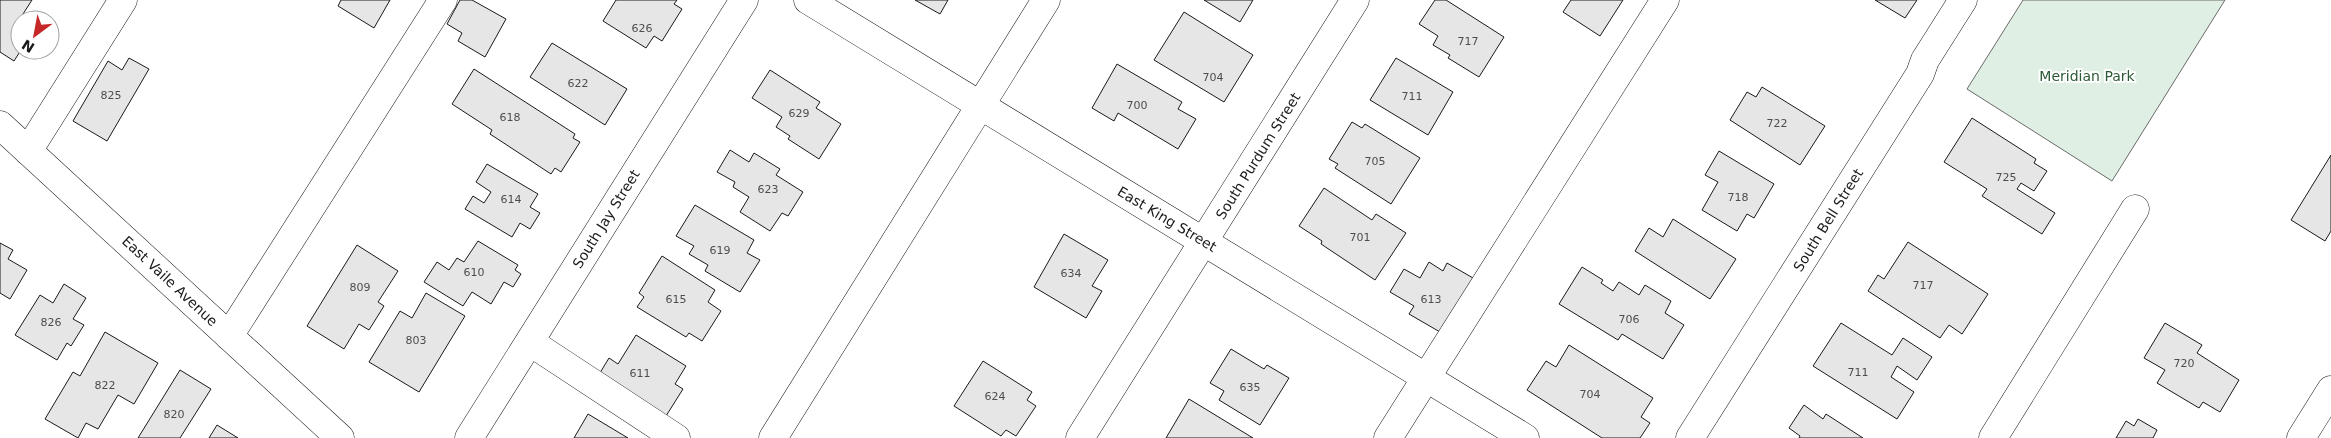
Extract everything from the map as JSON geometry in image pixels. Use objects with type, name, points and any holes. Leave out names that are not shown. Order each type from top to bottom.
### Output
[{"type":"street","points":[[28,151],[123,0]]},
{"type":"street","points":[[229,336],[443,0]]},
{"type":"street","name":"South Jay Street","points":[[469,438],[744,0]]},
{"type":"street","name":"East King Street","points":[[808,0],[1525,438]]},
{"type":"street","points":[[772,438],[1046,0]]},
{"type":"street","name":"South Purdum Street","points":[[1080,438],[1355,0]]},
{"type":"street","points":[[1388,438],[1665,0]]},
{"type":"street","name":"South Bell Street","points":[[1690,438],[1914,83],[1925,60],[1963,0]]},
{"type":"street","name":"East Vaile Avenue","points":[[0,125],[340,438]]},
{"type":"street","points":[[1993,438],[2135,209]]},
{"type":"street","points":[[530,342],[676,438]]},
{"type":"street","points":[[2301,438],[2331,390]]},
{"type":"green space","name":"Meridian Park","points":[[2023,0],[2225,0],[2112,181],[1967,89]]},
{"type":"building","points":[[0,0],[32,0],[26,10],[10,10],[10,58],[0,52]]},
{"type":"building","points":[[341,0],[390,0],[374,28],[338,6]]},
{"type":"building","points":[[460,0],[472,0],[506,19],[485,57],[458,41],[462,33],[447,24]]},
{"type":"building","points":[[616,0],[677,0],[674,4],[682,9],[662,41],[654,36],[646,48],[603,21]]},
{"type":"building","points":[[915,0],[948,0],[940,14]]},
{"type":"building","points":[[1204,0],[1253,0],[1240,22]]},
{"type":"building","points":[[1435,0],[1446,0],[1504,37],[1479,77],[1448,58],[1450,55],[1433,45],[1438,36],[1419,24]]},
{"type":"building","points":[[1571,0],[1623,0],[1600,36],[1563,12]]},
{"type":"building","points":[[1875,0],[1917,0],[1905,18]]},
{"type":"building","points":[[1184,12],[1253,55],[1224,102],[1154,60]]},
{"type":"building","points":[[552,43],[627,89],[605,125],[530,77]]},
{"type":"building","points":[[129,58],[149,69],[107,141],[73,121],[108,61],[122,70]]},
{"type":"building","points":[[1396,58],[1453,92],[1428,135],[1370,100]]},
{"type":"building","points":[[1117,64],[1182,102],[1178,109],[1196,119],[1178,149],[1118,113],[1114,121],[1092,108]]},
{"type":"building","points":[[474,69],[575,134],[573,138],[580,142],[561,172],[555,168],[551,174],[490,134],[492,130],[452,104]]},
{"type":"building","points":[[770,70],[820,102],[816,108],[841,124],[819,159],[788,139],[790,136],[776,127],[782,117],[752,98]]},
{"type":"building","points":[[1762,87],[1825,126],[1800,165],[1730,120],[1747,92],[1756,97]]},
{"type":"building","points":[[1972,118],[2036,159],[2034,163],[2047,171],[2034,191],[2021,183],[2017,189],[2055,213],[2042,234],[1982,196],[1987,189],[1944,162]]},
{"type":"building","points":[[1352,122],[1362,128],[1365,124],[1420,158],[1391,204],[1335,168],[1338,164],[1329,159]]},
{"type":"building","points":[[730,150],[749,162],[754,153],[780,169],[776,175],[803,192],[788,216],[782,213],[770,231],[740,212],[749,197],[733,187],[735,182],[717,172]]},
{"type":"building","points":[[1719,151],[1774,184],[1754,218],[1747,214],[1737,231],[1702,210],[1718,182],[1705,175]]},
{"type":"building","points":[[2331,155],[2331,231],[2325,241],[2291,220]]},
{"type":"building","points":[[487,164],[538,194],[530,207],[540,213],[530,229],[520,223],[512,237],[465,209],[473,196],[484,203],[491,192],[476,182]]},
{"type":"building","points":[[1324,188],[1372,220],[1376,214],[1406,233],[1375,280],[1321,244],[1322,241],[1299,226]]},
{"type":"building","points":[[695,205],[754,240],[747,253],[760,260],[740,292],[705,271],[708,265],[689,254],[694,246],[676,236]]},
{"type":"building","points":[[1673,219],[1736,259],[1710,299],[1635,251],[1649,228],[1663,237]]},
{"type":"building","points":[[1064,234],[1108,260],[1092,286],[1102,291],[1086,318],[1034,287]]},
{"type":"building","points":[[478,241],[518,265],[515,270],[521,274],[513,287],[504,282],[491,304],[472,292],[463,306],[424,282],[437,262],[449,270],[457,258],[464,262]]},
{"type":"building","points":[[1908,242],[1988,294],[1962,334],[1949,325],[1940,338],[1868,291],[1878,275],[1884,279]]},
{"type":"building","points":[[0,243],[13,250],[8,259],[27,270],[10,299],[0,293]]},
{"type":"building","points":[[357,245],[398,271],[378,302],[384,306],[369,330],[359,324],[344,349],[307,326]]},
{"type":"building","points":[[662,256],[715,290],[708,302],[721,311],[702,341],[689,333],[686,337],[637,307],[644,297],[639,293]]},
{"type":"building","points":[[1429,262],[1443,271],[1447,263],[1473,278],[1440,332],[1409,314],[1414,306],[1390,292],[1404,269],[1420,278]]},
{"type":"building","points":[[1582,267],[1603,280],[1601,283],[1613,291],[1619,282],[1639,295],[1645,285],[1671,301],[1665,313],[1684,325],[1663,359],[1622,334],[1618,340],[1559,304]]},
{"type":"building","points":[[64,284],[86,298],[73,319],[84,325],[71,346],[67,343],[57,360],[15,335],[40,295],[53,303]]},
{"type":"building","points":[[426,293],[465,316],[419,392],[369,362],[400,311],[412,318]]},
{"type":"building","points":[[1841,323],[1892,355],[1903,338],[1932,357],[1917,380],[1897,366],[1891,377],[1914,392],[1897,419],[1813,366]]},
{"type":"building","points":[[2165,323],[2202,345],[2197,353],[2239,380],[2220,412],[2203,402],[2199,408],[2157,383],[2165,370],[2144,358]]},
{"type":"building","points":[[105,332],[158,363],[134,404],[118,395],[98,429],[86,423],[78,438],[45,419],[73,372],[80,376]]},
{"type":"building","points":[[636,335],[686,366],[675,384],[683,389],[666,416],[595,381],[609,358],[618,364]]},
{"type":"building","points":[[1569,345],[1653,398],[1641,417],[1650,423],[1640,438],[1602,438],[1527,390],[1546,361],[1556,367]]},
{"type":"building","points":[[1231,349],[1264,369],[1267,365],[1289,378],[1260,425],[1219,400],[1224,391],[1210,383]]},
{"type":"building","points":[[983,361],[1032,392],[1027,400],[1036,406],[1016,436],[1006,430],[1001,436],[954,406]]},
{"type":"building","points":[[180,370],[211,389],[180,438],[138,438]]},
{"type":"building","points":[[1189,399],[1253,438],[1166,438]]},
{"type":"building","points":[[1804,405],[1823,419],[1826,414],[1863,438],[1799,438],[1800,436],[1789,428]]},
{"type":"building","points":[[588,414],[628,438],[574,438]]},
{"type":"building","points":[[2138,419],[2157,430],[2153,438],[2116,438],[2126,421],[2134,426]]},
{"type":"building","points":[[217,425],[238,438],[209,438]]}]
